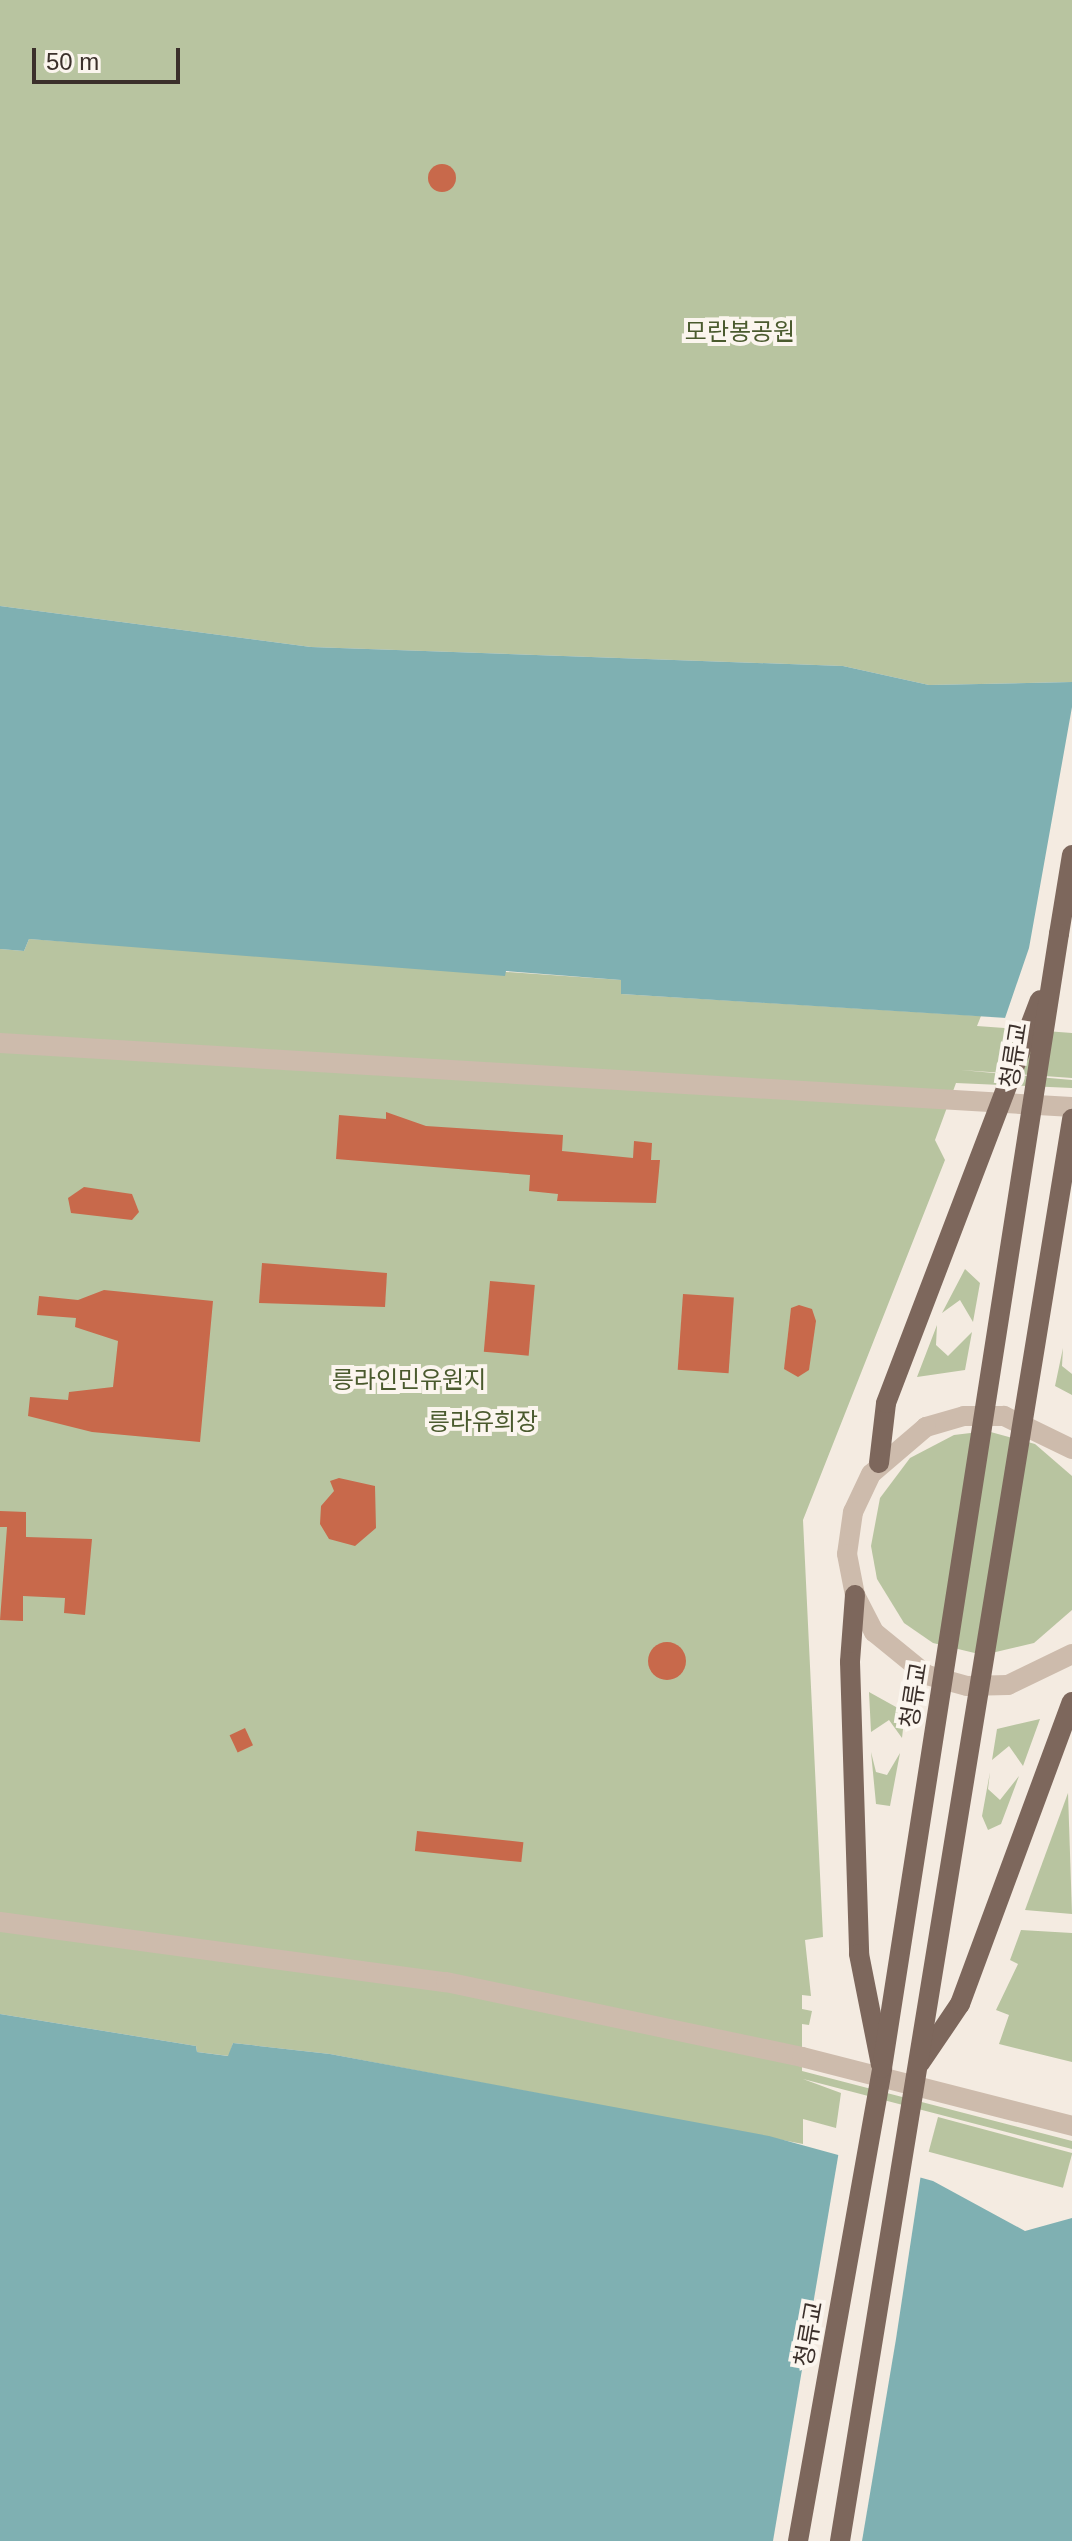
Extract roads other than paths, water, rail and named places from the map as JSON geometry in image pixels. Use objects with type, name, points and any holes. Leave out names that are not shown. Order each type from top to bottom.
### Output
[{"type":"main road","name":"청류교","points":[[798,2541],[882,2068],[1072,855]]},
{"type":"main road","points":[[879,1463],[886,1403],[1059,934]]},
{"type":"main road","points":[[840,2541],[1072,1119]]},
{"type":"main road","points":[[855,1595],[850,1662],[859,1954],[882,2068]]},
{"type":"main road","points":[[920,2063],[960,2004],[1072,1702]]},
{"type":"street","points":[[0,1043],[1072,1107]]},
{"type":"street","points":[[1072,1449],[1023,1421],[964,1416],[917,1432],[879,1463],[850,1526],[855,1595],[893,1652],[953,1684],[1022,1682],[1072,1654]]},
{"type":"street","points":[[0,1922],[446,1982],[802,2057],[1072,2126]]},
{"type":"water","points":[[0,606],[311,647],[843,666],[929,685],[1072,682],[1072,1022],[621,994],[621,980],[506,971],[505,976],[29,939],[24,951],[0,949]]},
{"type":"water","points":[[0,2014],[196,2046],[197,2052],[228,2056],[233,2043],[330,2054],[769,2136],[933,2181],[1025,2231],[1072,2218],[1072,2541],[0,2541]]},
{"type":"park label","name":"모란봉공원","points":[[740,332]]},
{"type":"park label","name":"릉라인민유원지","points":[[409,1380]]},
{"type":"park label","name":"릉라유희장","points":[[483,1422]]}]
